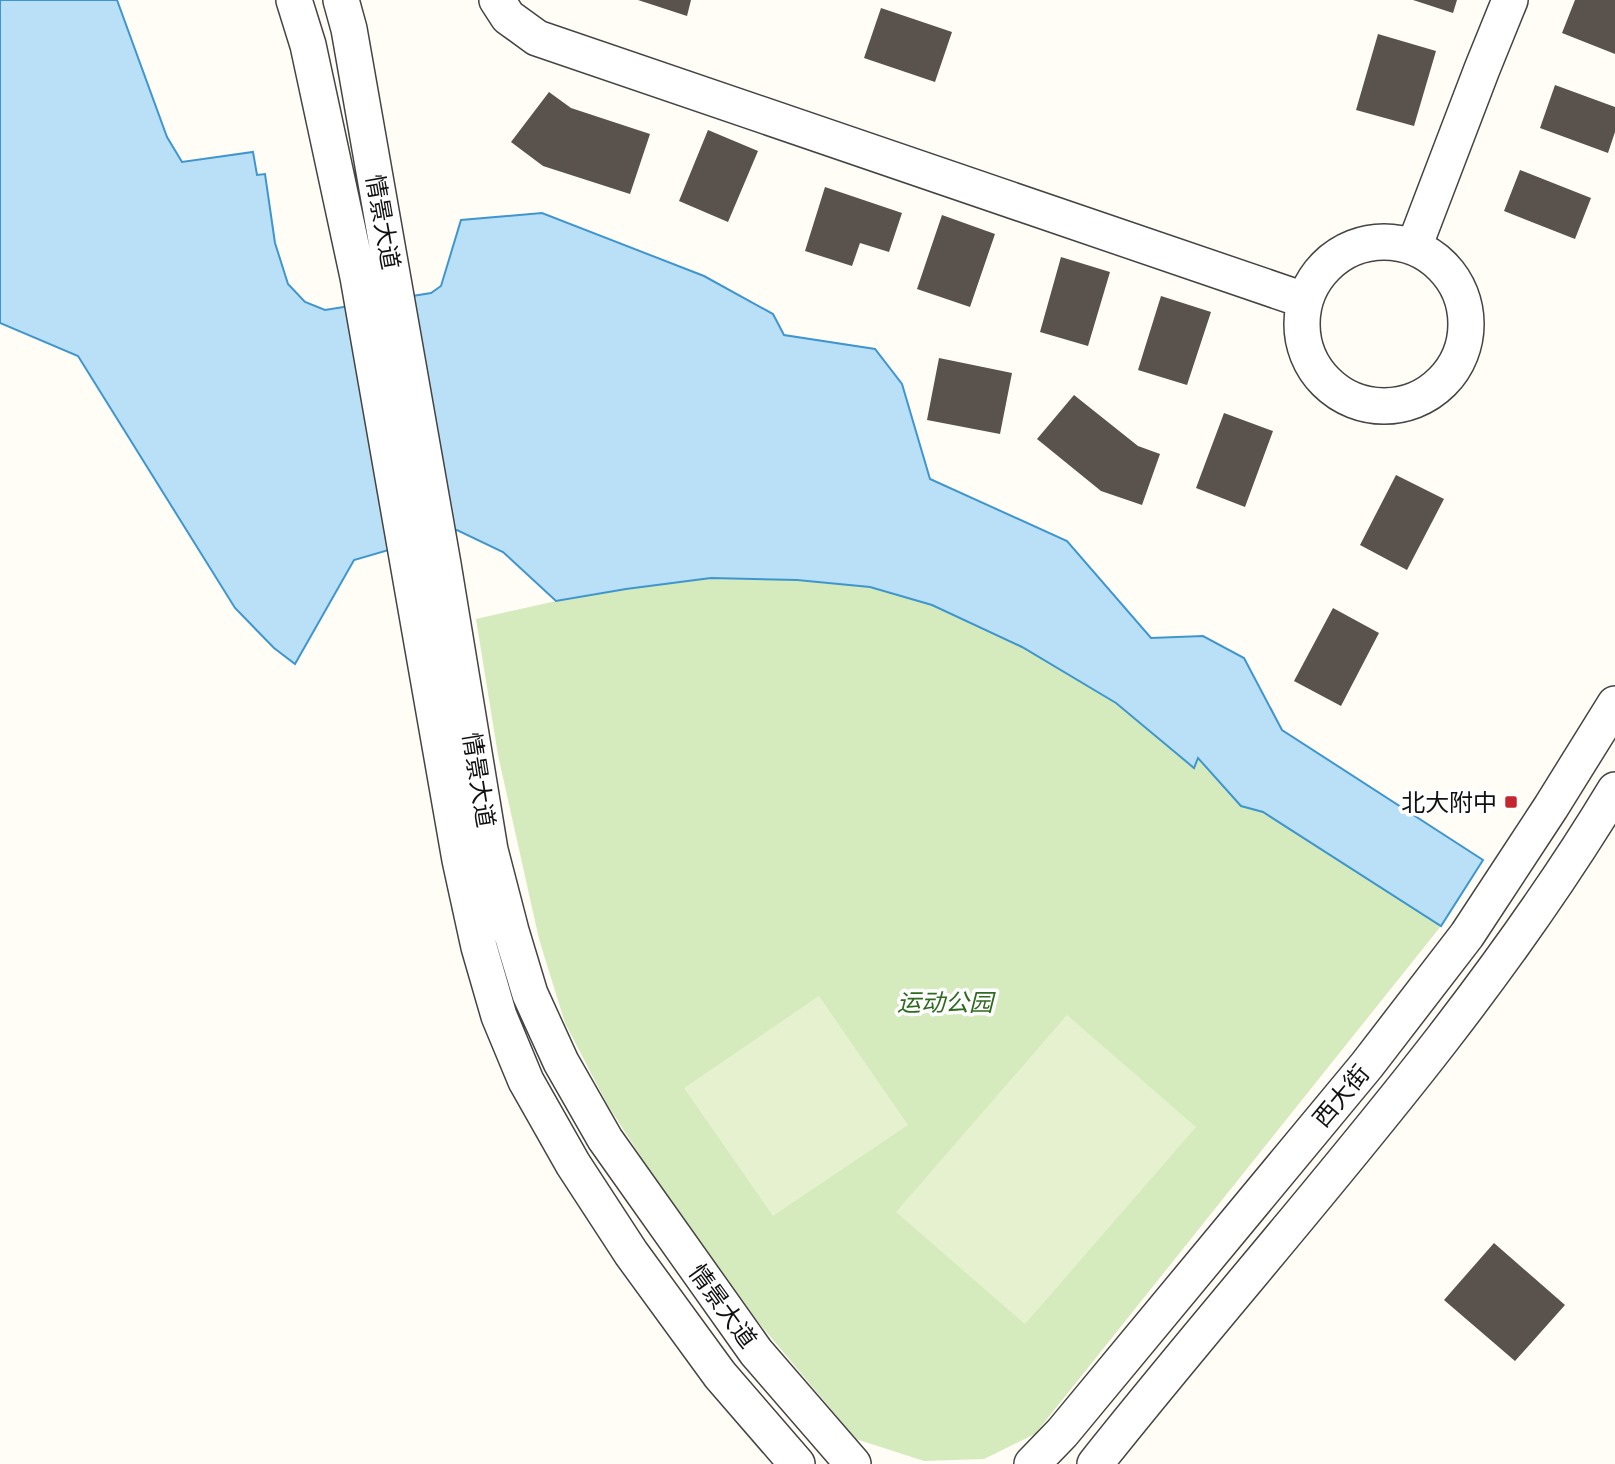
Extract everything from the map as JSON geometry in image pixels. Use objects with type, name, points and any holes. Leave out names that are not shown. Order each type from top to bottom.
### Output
[{"type":"street","name":"情景大道","points":[[294,0],[375,273],[443,564],[490,850],[530,994],[561,1062],[605,1139],[748,1341],[853,1464]]},
{"type":"street","name":"情景大道","points":[[341,0],[349,29],[409,572],[460,860],[499,1016],[526,1080],[573,1164],[631,1254],[720,1375],[797,1464]]},
{"type":"street","points":[[497,0],[508,17],[537,38],[1304,300]]},
{"type":"street","points":[[1414,247],[1510,0]]},
{"type":"street","points":[[1381,242],[1414,247],[1442,265],[1461,292],[1467,324],[1461,356],[1443,383],[1416,401],[1385,407],[1355,402],[1328,386],[1310,360],[1301,331],[1304,300],[1321,270],[1348,250],[1381,242]]},
{"type":"street","name":"西大街","points":[[1032,1464],[1062,1433],[1367,1065],[1467,935],[1615,704]]},
{"type":"street","name":"西大街","points":[[1095,1464],[1425,1060],[1496,968],[1585,839],[1615,790]]},
{"type":"street","points":[[526,1080],[561,1062]]},
{"type":"green space","name":"运动公园","points":[[711,578],[797,580],[870,587],[932,605],[1022,647],[1116,703],[1193,768],[1197,757],[1241,806],[1263,812],[1441,926],[1035,1434],[984,1459],[924,1461],[856,1439],[711,1266],[607,1104],[565,1023],[539,939],[498,755],[476,619],[556,601]]},
{"type":"green space","points":[[819,996],[908,1125],[773,1216],[684,1088]]},
{"type":"green space","points":[[1067,1015],[1196,1127],[1025,1324],[896,1212]]},
{"type":"water","points":[[0,0],[117,0],[167,137],[182,162],[253,152],[257,175],[265,174],[275,243],[288,284],[305,302],[325,310],[431,293],[441,286],[461,220],[542,213],[704,276],[773,314],[784,335],[875,349],[902,384],[930,479],[1067,541],[1151,638],[1203,636],[1244,658],[1282,730],[1483,860],[1441,926],[1263,812],[1241,806],[1198,758],[1194,768],[1116,703],[1022,647],[932,605],[870,587],[797,580],[711,578],[556,601],[503,552],[457,530],[354,560],[295,664],[274,648],[235,608],[78,356],[0,323]]},
{"type":"building","points":[[638,0],[691,0],[687,16]]},
{"type":"building","points":[[1413,0],[1457,0],[1453,13]]},
{"type":"building","points":[[1575,0],[1615,0],[1615,54],[1562,33]]},
{"type":"building","points":[[881,8],[952,32],[935,82],[864,58]]},
{"type":"building","points":[[1378,34],[1436,51],[1414,126],[1356,110]]},
{"type":"building","points":[[1555,85],[1615,107],[1615,132],[1608,153],[1540,128]]},
{"type":"building","points":[[549,92],[571,108],[650,134],[630,194],[543,166],[511,142]]},
{"type":"building","points":[[708,130],[758,151],[728,222],[679,201]]},
{"type":"building","points":[[1520,170],[1591,198],[1575,239],[1504,211]]},
{"type":"building","points":[[825,187],[902,213],[889,252],[860,243],[852,266],[805,251]]},
{"type":"building","points":[[942,215],[995,234],[970,307],[917,289]]},
{"type":"building","points":[[1061,257],[1110,272],[1088,346],[1040,332]]},
{"type":"building","points":[[1161,296],[1211,312],[1187,385],[1138,370]]},
{"type":"building","points":[[939,358],[1012,373],[1000,434],[927,420]]},
{"type":"building","points":[[1074,395],[1138,446],[1160,454],[1142,505],[1101,491],[1037,439]]},
{"type":"building","points":[[1224,413],[1273,431],[1245,507],[1196,488]]},
{"type":"building","points":[[1396,475],[1444,499],[1407,570],[1360,545]]},
{"type":"building","points":[[1333,608],[1379,633],[1341,706],[1294,681]]},
{"type":"building","points":[[1494,1243],[1565,1305],[1515,1361],[1444,1300]]},
{"type":"place","name":"北大附中","points":[[1511,802]]}]
